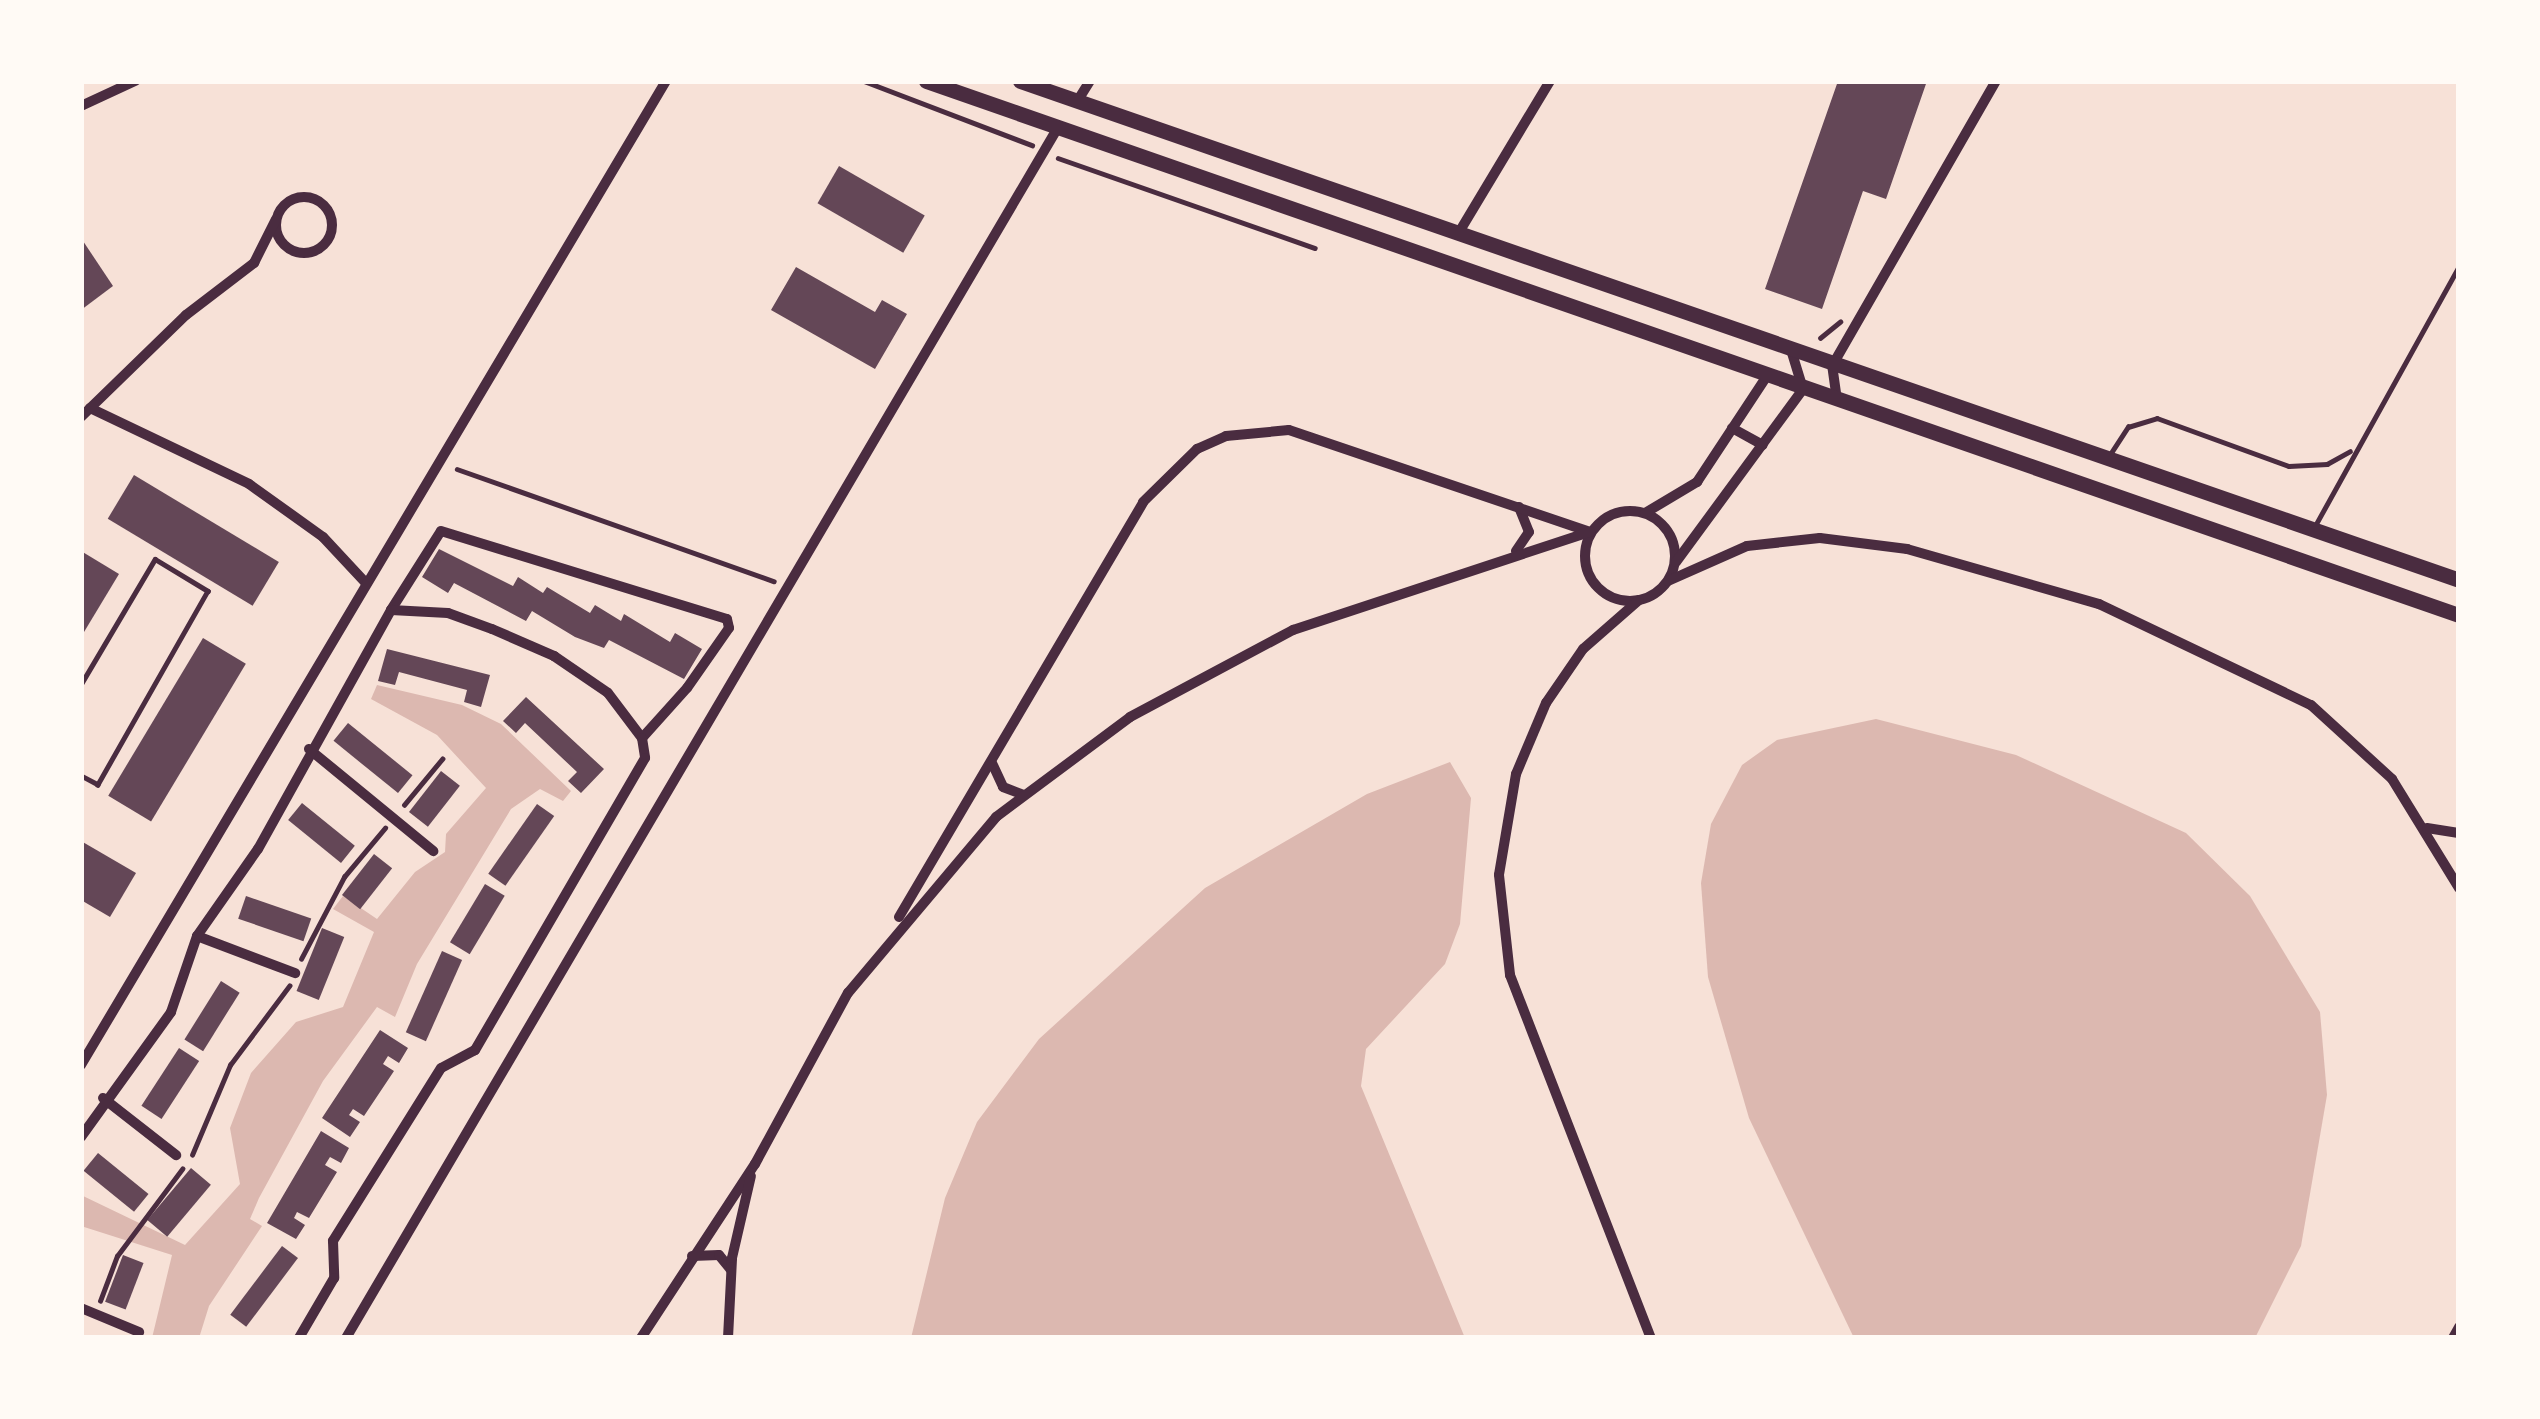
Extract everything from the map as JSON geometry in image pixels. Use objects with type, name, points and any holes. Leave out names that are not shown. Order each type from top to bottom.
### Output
[{"type":"main road","points":[[926,81],[2459,614]]},
{"type":"main road","points":[[1021,81],[1792,353],[2459,580]]},
{"type":"street","points":[[81,106],[135,81]]},
{"type":"street","points":[[81,1065],[667,81]]},
{"type":"street","points":[[1078,100],[1090,81]]},
{"type":"street","points":[[1458,234],[1550,81]]},
{"type":"street","points":[[1837,400],[1832,366],[1996,81]]},
{"type":"street","points":[[346,1338],[1058,129]]},
{"type":"street","points":[[254,263],[325,244],[332,227],[328,209],[303,196],[276,219],[254,263],[85,413],[249,484],[323,537],[365,582]]},
{"type":"street","points":[[276,219],[278,236],[298,252]]},
{"type":"street","points":[[1668,581],[1674,565],[1803,389],[1792,353]]},
{"type":"street","points":[[882,946],[957,857],[1024,795],[1130,717],[1232,660],[1382,596],[1591,532],[1614,513],[1645,513],[1696,482],[1767,376]]},
{"type":"street","points":[[1732,428],[1762,445]]},
{"type":"street","points":[[641,1338],[689,1258],[755,1164],[813,1051],[882,946],[1143,502],[1197,449],[1226,436],[1289,430],[1591,532]]},
{"type":"street","points":[[1513,554],[1529,532],[1519,507]]},
{"type":"street","points":[[1645,513],[1666,528],[1674,565]]},
{"type":"street","points":[[81,1137],[103,1098],[170,1012],[197,936],[258,849],[309,749],[441,531],[727,619],[729,628],[687,688],[642,738]]},
{"type":"street","points":[[1591,532],[1584,561],[1597,588],[1639,600]]},
{"type":"street","points":[[1651,1338],[1510,975],[1498,875],[1516,773],[1546,703],[1583,649],[1668,581],[1725,552],[1820,538],[1946,558],[2099,604],[2311,705],[2392,779],[2427,828],[2459,888]]},
{"type":"street","points":[[299,1338],[334,1278],[332,1241],[441,1068],[475,1050],[646,758],[642,738],[608,693],[554,656],[448,613],[391,610]]},
{"type":"street","points":[[309,749],[433,851]]},
{"type":"street","points":[[991,760],[1003,787],[1024,795]]},
{"type":"street","points":[[2427,828],[2459,833]]},
{"type":"street","points":[[197,936],[295,973]]},
{"type":"street","points":[[103,1098],[176,1155]]},
{"type":"street","points":[[728,1338],[732,1271],[755,1164]]},
{"type":"street","points":[[689,1258],[710,1252],[732,1271]]},
{"type":"street","points":[[81,1308],[139,1332]]},
{"type":"street","points":[[2453,1338],[2459,1327]]},
{"type":"lane","points":[[2314,529],[2350,451],[2459,266]]},
{"type":"lane","points":[[2108,457],[2128,427],[2157,418],[2289,466],[2327,464],[2350,451]]},
{"type":"lane","points":[[81,684],[155,559],[208,591],[98,785],[81,776]]},
{"type":"path","points":[[864,81],[1047,153],[1315,248]]},
{"type":"path","points":[[440,463],[790,586]]},
{"type":"path","points":[[94,1314],[123,1247],[143,1217]]},
{"type":"shaded area","points":[[377,685],[462,705],[501,724],[571,791],[563,801],[540,789],[511,809],[417,964],[395,1017],[377,1007],[323,1081],[250,1219],[262,1226],[209,1306],[199,1338],[152,1338],[172,1255],[81,1226],[81,1195],[185,1245],[240,1184],[230,1128],[251,1073],[296,1022],[343,1007],[374,932],[333,909],[343,896],[377,919],[415,872],[445,852],[446,834],[486,788],[437,735],[371,699]]},
{"type":"shaded area","points":[[1876,719],[2016,755],[2186,833],[2250,896],[2320,1012],[2327,1095],[2301,1246],[2255,1338],[1854,1338],[1749,1118],[1708,977],[1701,883],[1711,824],[1742,765],[1777,740]]},
{"type":"shaded area","points":[[1450,762],[1471,798],[1460,924],[1445,964],[1366,1049],[1361,1086],[1465,1338],[911,1338],[945,1198],[977,1122],[1039,1039],[1205,888],[1367,794]]},
{"type":"building","points":[[1838,81],[1927,81],[1886,199],[1863,191],[1822,309],[1765,289]]},
{"type":"building","points":[[839,166],[925,216],[903,253],[818,203]]},
{"type":"building","points":[[81,238],[113,286],[81,310]]},
{"type":"building","points":[[796,267],[875,312],[882,300],[907,314],[875,369],[771,310]]},
{"type":"building","points":[[134,475],[279,562],[253,606],[108,519]]},
{"type":"building","points":[[439,549],[513,586],[518,577],[543,593],[547,587],[590,613],[595,605],[621,621],[624,614],[670,642],[675,633],[702,649],[684,679],[609,640],[604,648],[575,637],[532,611],[526,621],[454,583],[448,593],[422,577]]},
{"type":"building","points":[[81,551],[119,574],[81,637]]},
{"type":"building","points":[[203,638],[246,664],[151,821],[108,796]]},
{"type":"building","points":[[387,649],[490,675],[481,707],[464,702],[467,690],[399,672],[395,685],[378,681]]},
{"type":"building","points":[[526,697],[604,769],[581,793],[568,781],[577,772],[525,723],[516,733],[503,721]]},
{"type":"building","points":[[348,723],[413,775],[398,793],[334,741]]},
{"type":"building","points":[[441,771],[460,786],[428,827],[409,812]]},
{"type":"building","points":[[302,803],[355,846],[341,863],[288,820]]},
{"type":"building","points":[[537,804],[554,816],[505,886],[488,874]]},
{"type":"building","points":[[81,841],[136,873],[110,917],[81,900]]},
{"type":"building","points":[[374,854],[392,868],[360,909],[342,895]]},
{"type":"building","points":[[485,884],[505,896],[470,954],[450,942]]},
{"type":"building","points":[[246,896],[311,918],[303,941],[238,919]]},
{"type":"building","points":[[322,928],[344,937],[319,1000],[297,991]]},
{"type":"building","points":[[442,951],[462,960],[426,1041],[406,1032]]},
{"type":"building","points":[[221,981],[240,993],[203,1051],[184,1040]]},
{"type":"building","points":[[380,1030],[408,1048],[399,1063],[388,1056],[383,1064],[394,1071],[364,1116],[353,1109],[349,1115],[360,1122],[350,1137],[322,1118]]},
{"type":"building","points":[[179,1048],[199,1061],[162,1119],[141,1106]]},
{"type":"building","points":[[321,1131],[349,1148],[341,1163],[330,1157],[325,1165],[337,1172],[309,1218],[297,1212],[294,1218],[305,1225],[296,1239],[267,1223]]},
{"type":"building","points":[[98,1153],[149,1194],[134,1212],[84,1171]]},
{"type":"building","points":[[191,1168],[211,1185],[167,1237],[147,1220]]},
{"type":"building","points":[[282,1246],[298,1258],[246,1327],[230,1315]]},
{"type":"building","points":[[123,1255],[144,1263],[126,1310],[105,1302]]}]
